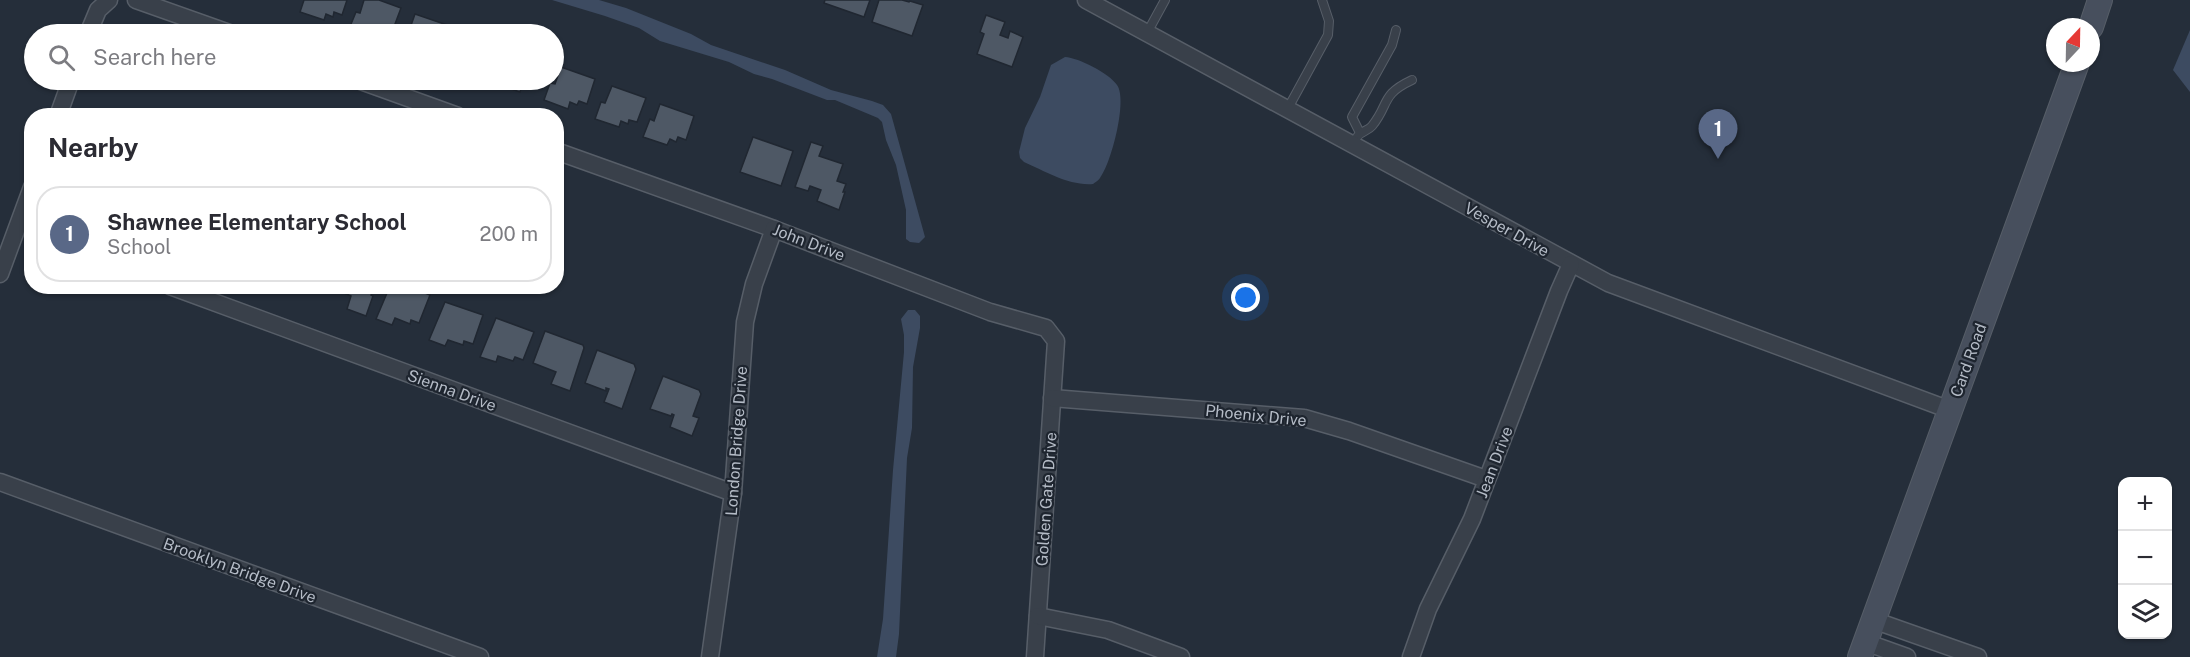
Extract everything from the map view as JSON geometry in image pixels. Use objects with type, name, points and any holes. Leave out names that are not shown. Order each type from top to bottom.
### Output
[{"type":"street","points":[[92,24],[98,10],[109,0]]},
{"type":"street","points":[[136,0],[204,24]]},
{"type":"street","points":[[2094,18],[2100,0]]},
{"type":"street","name":"Vesper Drive","points":[[1091,1],[1287,110],[1356,139],[1571,264],[1627,290],[1950,410]]},
{"type":"street","name":"Card Road","points":[[1862,650],[2074,72]]},
{"type":"street","points":[[61,108],[68,90]]},
{"type":"street","points":[[386,90],[436,108]]},
{"type":"street","name":"John Drive","points":[[564,154],[774,229],[990,312],[1046,328],[1056,341]]},
{"type":"street","name":"London Bridge Drive","points":[[711,657],[733,493],[745,322],[754,284],[774,229]]},
{"type":"street","points":[[0,274],[24,233]]},
{"type":"street","name":"Jean Drive","points":[[1411,657],[1428,609],[1472,519],[1571,264]]},
{"type":"street","name":"Sienna Drive","points":[[192,294],[733,493]]},
{"type":"street","name":"Golden Gate Drive","points":[[1035,657],[1056,341]]},
{"type":"street","name":"Phoenix Drive","points":[[1052,398],[1304,418],[1349,431],[1486,479]]},
{"type":"street","name":"Brooklyn Bridge Drive","points":[[0,482],[480,657]]},
{"type":"street","points":[[1038,616],[1108,630],[1181,657]]},
{"type":"street","points":[[1873,620],[1973,656]]},
{"type":"street","points":[[1862,650],[1907,657]]},
{"type":"lane","points":[[1147,33],[1165,0]]},
{"type":"lane","points":[[1287,110],[1328,35],[1329,21],[1322,0]]},
{"type":"lane","points":[[1396,30],[1392,45],[1352,117],[1356,139],[1371,128],[1390,92],[1412,80]]},
{"type":"water","points":[[552,0],[599,0],[626,8],[691,34],[711,45],[785,70],[831,90],[883,105],[891,114],[925,237],[919,243],[906,239],[906,210],[896,165],[882,122],[878,118],[835,100],[827,100],[754,74],[729,62],[660,41],[639,28]]},
{"type":"water","points":[[2190,30],[2190,92],[2173,70]]},
{"type":"water","points":[[1065,57],[1078,60],[1101,71],[1113,80],[1120,93],[1121,104],[1117,132],[1109,160],[1099,179],[1093,184],[1066,180],[1024,162],[1020,158],[1019,152],[1025,128],[1040,97],[1051,65]]},
{"type":"water","points":[[908,310],[915,310],[920,316],[920,328],[913,367],[912,428],[907,458],[899,634],[896,657],[877,657],[883,619],[904,352],[901,319]]},
{"type":"building","points":[[304,0],[347,0],[342,15],[334,12],[333,17],[326,14],[324,20],[300,12]]},
{"type":"building","points":[[364,0],[379,0],[401,8],[395,24],[351,24],[356,12],[360,13]]},
{"type":"building","points":[[825,0],[870,0],[864,17],[824,3]]},
{"type":"building","points":[[879,0],[902,0],[923,5],[912,36],[872,22]]},
{"type":"building","points":[[415,14],[444,24],[411,24]]},
{"type":"building","points":[[986,15],[1005,22],[1000,35],[1008,38],[1010,31],[1023,37],[1012,67],[977,54],[984,34],[980,32]]},
{"type":"building","points":[[564,68],[595,79],[587,104],[579,101],[577,105],[570,102],[568,109],[544,100],[548,90],[564,90]]},
{"type":"building","points":[[612,86],[646,98],[637,122],[629,120],[628,124],[621,121],[619,127],[595,119],[601,102],[605,103]]},
{"type":"building","points":[[660,104],[694,116],[686,140],[678,137],[676,142],[670,139],[667,145],[643,137],[650,119],[654,121]]},
{"type":"building","points":[[753,137],[793,151],[781,186],[740,172]]},
{"type":"building","points":[[811,142],[823,146],[819,156],[843,164],[837,181],[846,184],[839,210],[817,201],[821,190],[810,186],[808,191],[795,187]]},
{"type":"building","points":[[346,294],[371,294],[373,296],[366,316],[347,309],[351,296]]},
{"type":"building","points":[[387,294],[430,295],[419,323],[411,320],[410,324],[395,318],[392,325],[376,319]]},
{"type":"building","points":[[445,302],[483,315],[473,344],[464,341],[463,345],[448,340],[445,346],[429,340]]},
{"type":"building","points":[[496,318],[534,332],[523,360],[515,357],[513,361],[498,356],[496,362],[480,357]]},
{"type":"building","points":[[545,331],[583,345],[570,391],[551,384],[556,372],[533,363]]},
{"type":"building","points":[[597,350],[634,364],[636,369],[622,409],[604,402],[609,389],[606,388],[606,391],[585,383]]},
{"type":"building","points":[[663,376],[699,390],[701,394],[693,416],[699,418],[692,436],[670,427],[674,415],[650,409]]},
{"type":"place","name":"Shawnee Elementary School","points":[[1718,159]]}]
